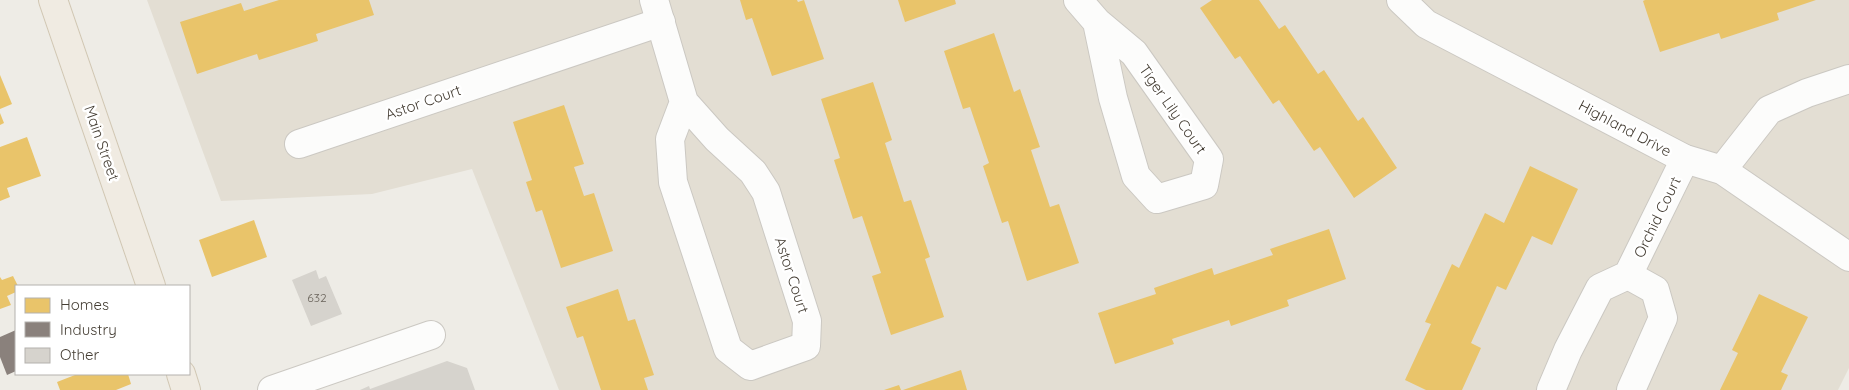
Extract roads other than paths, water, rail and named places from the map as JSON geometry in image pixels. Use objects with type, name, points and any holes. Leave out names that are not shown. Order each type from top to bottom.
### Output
[{"type":"main road","name":"Main Street","points":[[53,0],[151,285]]},
{"type":"main road","points":[[181,375],[186,390]]},
{"type":"street","name":"Tiger Lily Court","points":[[1078,0],[1097,22],[1134,53],[1209,159],[1204,185],[1157,199],[1136,176],[1113,98],[1097,22]]},
{"type":"street","name":"Highland Drive","points":[[1401,0],[1426,24],[1685,159],[1722,170],[1849,257]]},
{"type":"street","name":"Astor Court","points":[[299,144],[657,11],[684,102],[716,139],[753,172],[766,192],[807,321],[806,346],[750,366],[728,349],[673,182],[670,139],[684,102]]},
{"type":"street","points":[[1722,170],[1769,110],[1807,93],[1849,79]]},
{"type":"street","name":"Orchid Court","points":[[1551,390],[1568,350],[1600,288],[1628,275],[1685,159]]},
{"type":"street","name":"Orchid Court","points":[[1628,275],[1655,290],[1663,318],[1631,390]]},
{"type":"street","points":[[272,390],[431,335]]}]
